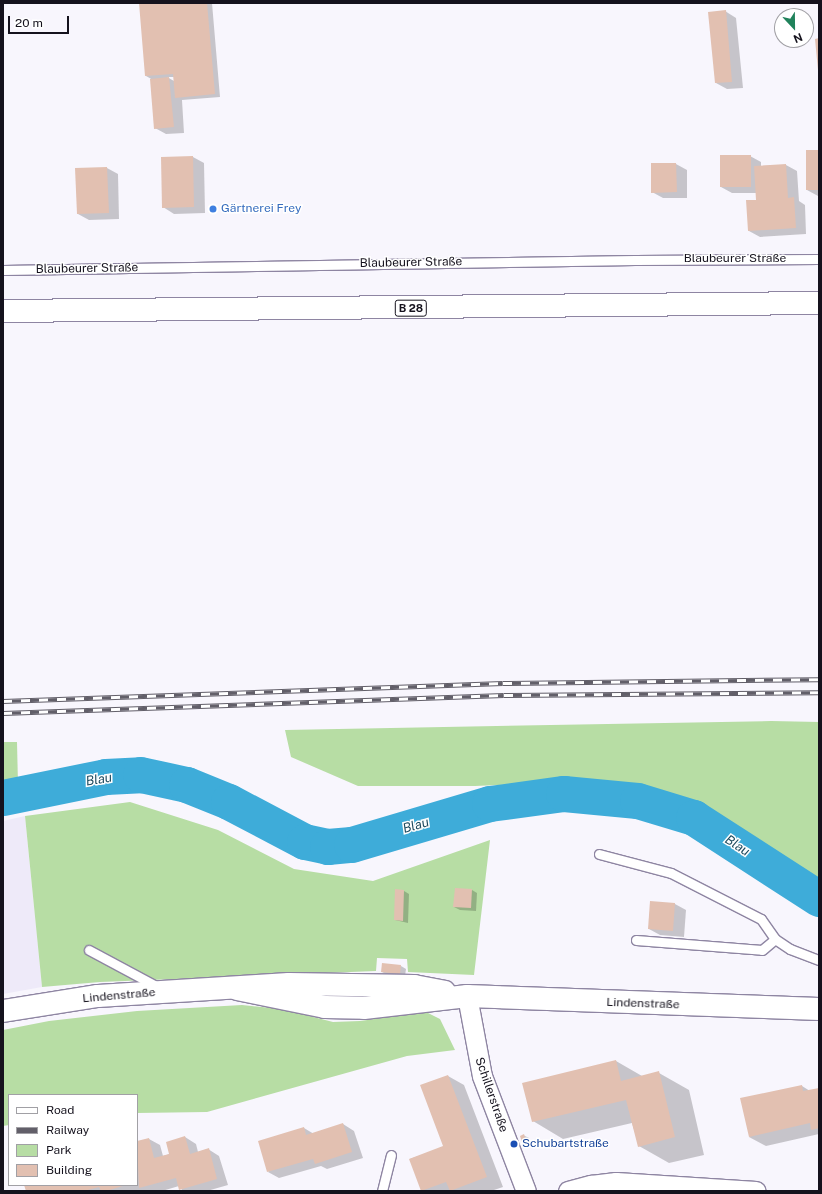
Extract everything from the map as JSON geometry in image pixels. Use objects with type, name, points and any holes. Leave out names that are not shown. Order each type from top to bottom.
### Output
[{"type":"street","name":"B 28","points":[[3,311],[819,303]]},
{"type":"street","name":"Lindenstraße","points":[[3,1012],[98,996],[237,989],[289,984],[414,986],[467,996],[819,1009]]},
{"type":"street","name":"Schillerstraße","points":[[467,996],[482,1076],[526,1191]]},
{"type":"street","points":[[568,1191],[616,1182],[756,1191]]},
{"type":"lane","name":"Blaubeurer Straße","points":[[3,270],[635,260],[819,259]]},
{"type":"lane","points":[[599,854],[671,873],[761,919],[775,939],[790,948],[819,960]]},
{"type":"lane","points":[[636,940],[762,950],[775,939]]},
{"type":"lane","points":[[89,950],[166,992]]},
{"type":"lane","points":[[382,1191],[391,1155]]},
{"type":"shaded area","points":[[25,816],[42,987],[3,994],[3,821]]},
{"type":"green space","points":[[771,721],[819,722],[819,889],[805,882],[712,814],[642,789],[564,782],[475,786],[358,786],[291,757],[285,730]]},
{"type":"green space","points":[[3,742],[17,742],[18,785],[3,788]]},
{"type":"green space","points":[[130,802],[218,830],[294,869],[373,881],[490,840],[474,975],[408,972],[407,959],[377,958],[376,971],[100,982],[42,987],[25,816]]},
{"type":"green space","points":[[242,1005],[282,1009],[333,1022],[360,1021],[426,1012],[440,1019],[455,1050],[407,1056],[207,1112],[138,1113],[138,1094],[8,1094],[8,1125],[3,1126],[3,1030],[49,1021],[137,1011]]},
{"type":"building","points":[[139,3],[207,3],[215,94],[175,98],[173,74],[145,76]]},
{"type":"building","points":[[726,10],[732,82],[715,83],[708,12]]},
{"type":"building","points":[[819,38],[819,70],[818,70],[815,39]]},
{"type":"building","points":[[169,77],[174,127],[154,129],[150,79]]},
{"type":"building","points":[[806,150],[819,150],[819,190],[806,190]]},
{"type":"building","points":[[720,155],[751,155],[751,187],[720,187]]},
{"type":"building","points":[[193,156],[194,207],[162,208],[161,157]]},
{"type":"building","points":[[651,163],[676,163],[677,192],[651,193]]},
{"type":"building","points":[[786,164],[788,198],[794,197],[796,228],[748,231],[746,200],[756,200],[754,166]]},
{"type":"building","points":[[107,167],[109,213],[77,214],[75,168]]},
{"type":"building","points":[[455,888],[472,889],[471,908],[453,907]]},
{"type":"building","points":[[395,889],[404,890],[403,921],[394,920]]},
{"type":"building","points":[[650,901],[675,903],[673,931],[648,929]]},
{"type":"building","points":[[382,963],[401,965],[400,974],[381,972]]},
{"type":"building","points":[[616,1060],[621,1081],[659,1071],[675,1137],[638,1147],[626,1100],[532,1122],[522,1083]]},
{"type":"building","points":[[448,1075],[487,1177],[450,1191],[446,1182],[421,1191],[409,1159],[443,1146],[420,1085]]},
{"type":"building","points":[[802,1085],[803,1091],[819,1088],[819,1128],[811,1130],[810,1123],[749,1137],[740,1098]]},
{"type":"building","points":[[343,1123],[352,1152],[315,1164],[313,1159],[267,1172],[258,1141],[304,1127],[306,1135]]},
{"type":"building","points":[[524,1134],[527,1144],[523,1145],[520,1136]]},
{"type":"building","points":[[185,1136],[190,1154],[209,1148],[217,1179],[179,1190],[176,1178],[139,1188],[138,1141],[149,1138],[154,1158],[169,1154],[166,1142]]},
{"type":"building","points":[[24,1186],[123,1186],[106,1191],[101,1191],[99,1187],[84,1191],[26,1191]]},
{"type":"waterway","name":"Blau","points":[[3,798],[106,777],[141,775],[187,785],[229,802],[305,842],[328,847],[352,845],[490,804],[564,794],[638,801],[694,818],[819,899]]},
{"type":"railway","points":[[3,701],[503,683],[819,679]]},
{"type":"railway","points":[[3,713],[504,695],[819,692]]},
{"type":"place","name":"Gärtnerei Frey","points":[[213,209]]},
{"type":"place","name":"Schubartstraße","points":[[514,1144]]}]
